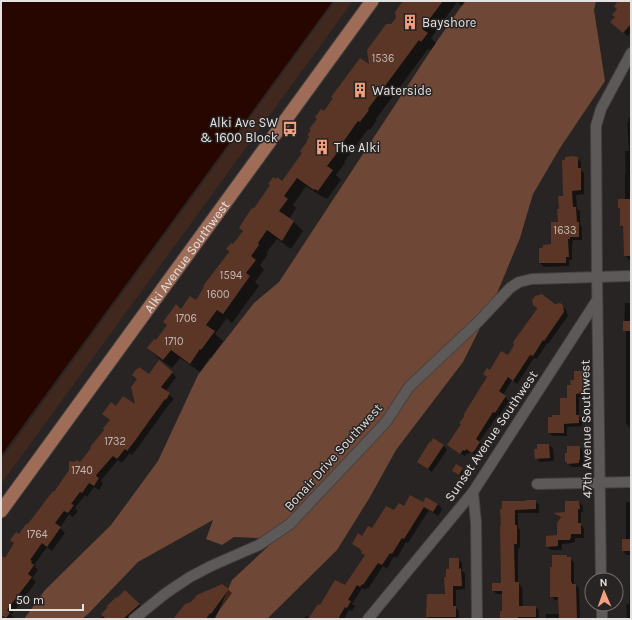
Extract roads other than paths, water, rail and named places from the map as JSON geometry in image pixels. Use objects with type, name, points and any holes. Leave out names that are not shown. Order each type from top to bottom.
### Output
[{"type":"main road","name":"Alki Avenue Southwest","points":[[1,511],[372,1]]},
{"type":"street","points":[[597,277],[596,126],[600,109],[626,69],[631,53]]},
{"type":"street","name":"Bonair Drive Southwest","points":[[134,619],[166,593],[190,577],[259,545],[290,524],[386,422],[409,387],[479,321],[510,288],[519,282],[532,279],[631,276]]},
{"type":"street","name":"47th Avenue Southwest","points":[[597,277],[601,572]]},
{"type":"street","name":"Sunset Avenue Southwest","points":[[368,619],[473,492],[597,300]]},
{"type":"street","points":[[537,484],[631,482]]},
{"type":"street","points":[[473,492],[476,522],[477,619]]},
{"type":"place","name":"Bayshore","points":[[410,22]]},
{"type":"place","name":"Waterside","points":[[360,90]]},
{"type":"place","name":"Alki Ave SW & 1600 Block","points":[[290,129]]},
{"type":"place","name":"The Alki","points":[[322,147]]}]
